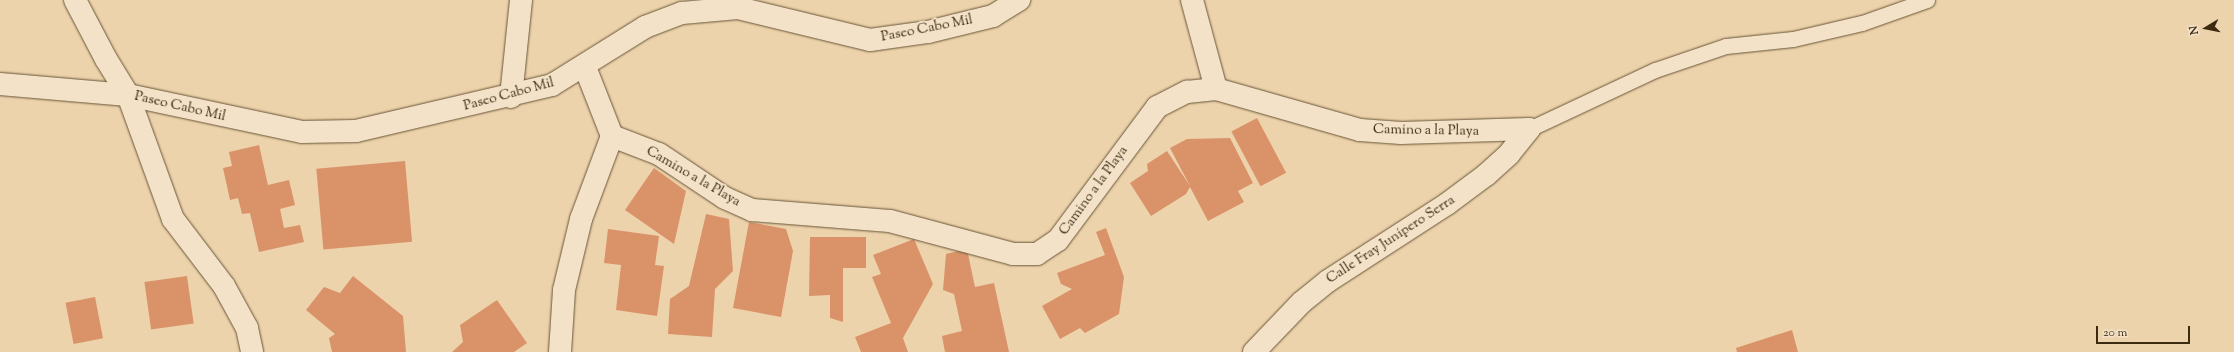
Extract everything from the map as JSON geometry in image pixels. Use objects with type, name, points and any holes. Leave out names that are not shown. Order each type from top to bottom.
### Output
[{"type":"street","points":[[75,0],[106,59],[128,95],[173,219],[224,286],[247,328],[252,352]]},
{"type":"street","points":[[511,96],[521,0]]},
{"type":"street","name":"Paseo Cabo Mil","points":[[0,84],[128,95],[302,132],[356,131],[511,96],[552,85],[585,67],[645,27],[682,13],[738,8],[870,40],[928,32],[993,16],[1019,0]]},
{"type":"street","points":[[1192,0],[1216,89]]},
{"type":"street","points":[[560,352],[564,290],[576,240],[583,212],[612,136],[585,67]]},
{"type":"street","name":"Camino a la Playa","points":[[612,136],[659,154],[725,198],[752,210],[890,221],[1013,254],[1037,254],[1058,240],[1157,107],[1187,92],[1216,89],[1360,130],[1401,133],[1529,129]]},
{"type":"street","name":"Calle Fray Junípero Serra","points":[[1254,352],[1265,337],[1302,302],[1328,281],[1447,204],[1486,175],[1509,154],[1529,129]]},
{"type":"lane","points":[[1529,129],[1655,70],[1719,48],[1794,39],[1862,23],[1927,0]]},
{"type":"building","points":[[1257,118],[1286,173],[1261,186],[1231,132]]},
{"type":"building","points":[[1230,138],[1253,183],[1238,191],[1244,202],[1208,221],[1190,187],[1186,194],[1151,216],[1130,183],[1148,171],[1147,164],[1167,151],[1190,186],[1170,148],[1187,139]]},
{"type":"building","points":[[259,145],[268,185],[289,180],[295,205],[280,209],[284,228],[300,225],[304,242],[259,252],[250,213],[242,214],[238,198],[230,200],[223,168],[232,166],[229,152]]},
{"type":"building","points":[[405,161],[412,242],[323,249],[316,169]]},
{"type":"building","points":[[654,168],[686,191],[674,244],[625,210]]},
{"type":"building","points":[[706,214],[729,219],[733,271],[715,289],[712,337],[668,334],[670,299],[689,286]]},
{"type":"building","points":[[749,222],[786,229],[793,251],[781,317],[733,308]]},
{"type":"building","points":[[1106,228],[1124,277],[1119,314],[1085,333],[1080,328],[1060,339],[1042,306],[1072,289],[1061,284],[1057,273],[1105,255],[1096,232]]},
{"type":"building","points":[[608,229],[659,236],[655,265],[664,266],[657,316],[616,310],[621,265],[604,263]]},
{"type":"building","points":[[810,237],[866,237],[866,268],[843,268],[843,322],[830,318],[830,295],[809,296]]},
{"type":"building","points":[[914,239],[933,284],[903,338],[908,352],[861,352],[855,337],[891,323],[872,277],[881,274],[873,255]]},
{"type":"building","points":[[967,249],[975,287],[994,283],[1009,352],[945,352],[942,336],[962,331],[954,294],[943,290],[946,254]]},
{"type":"building","points":[[187,276],[194,324],[151,330],[144,282]]},
{"type":"building","points":[[353,276],[403,316],[406,352],[332,352],[329,338],[335,334],[306,310],[324,287],[340,293]]},
{"type":"building","points":[[95,297],[103,338],[74,344],[66,303]]},
{"type":"building","points":[[497,300],[527,343],[514,352],[452,352],[463,342],[460,325]]},
{"type":"building","points":[[1792,330],[1798,352],[1737,352],[1736,348]]}]
